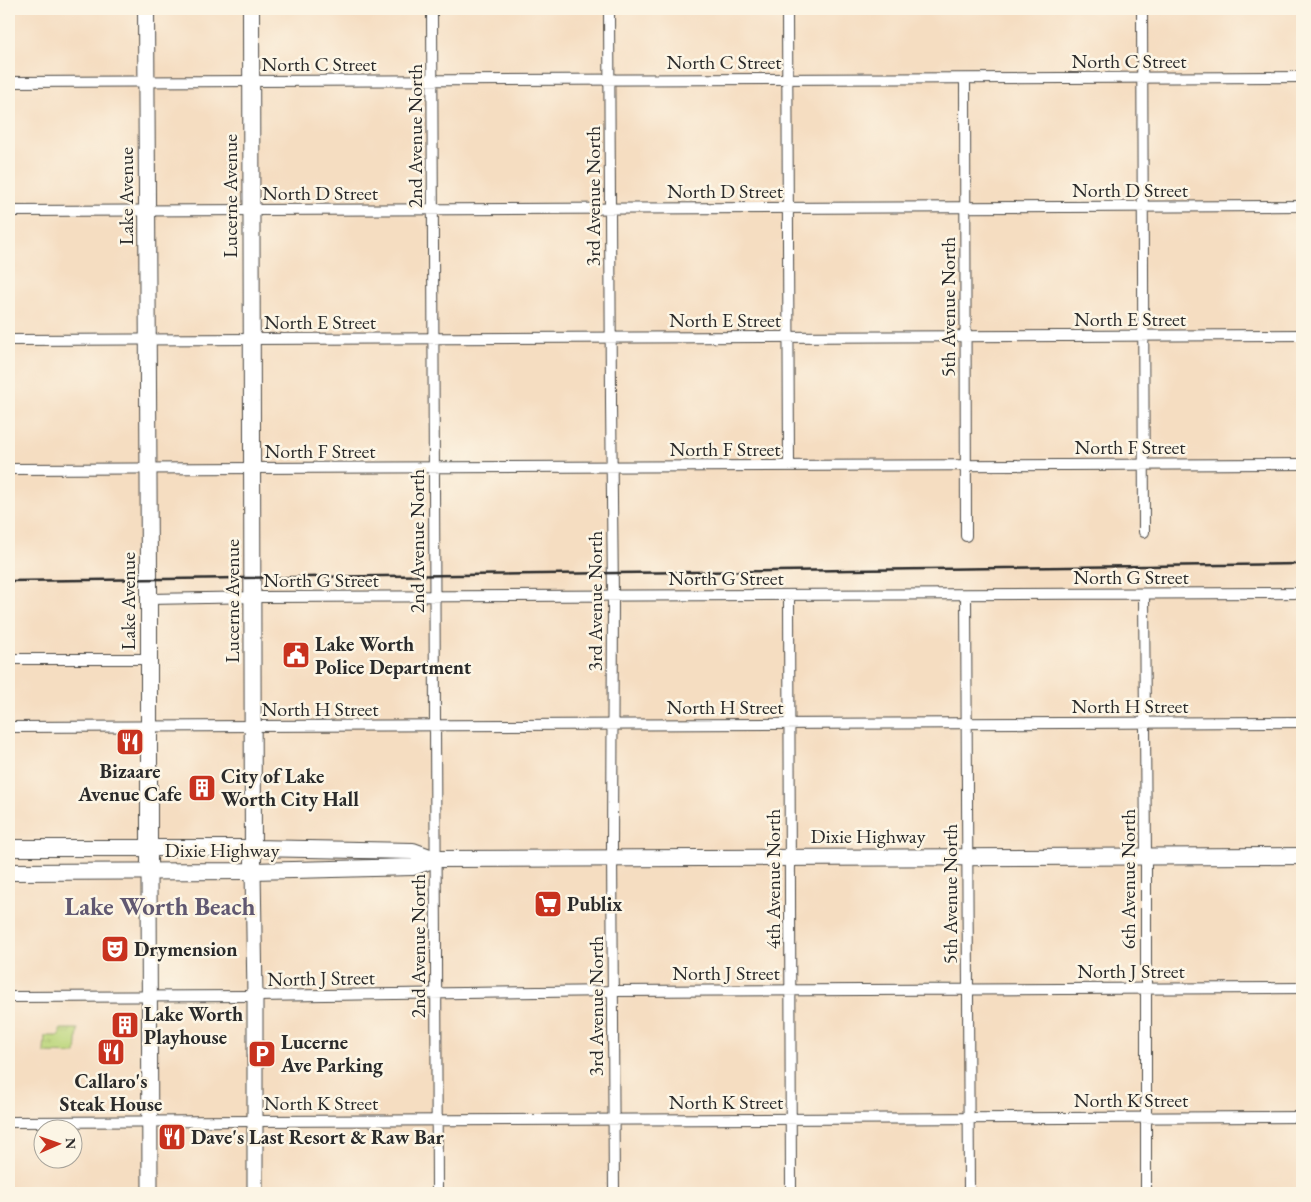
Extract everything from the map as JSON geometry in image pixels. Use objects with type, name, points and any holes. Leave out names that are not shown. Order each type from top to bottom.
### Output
[{"type":"main road","name":"Lake Avenue","points":[[146,9],[150,1193]]},
{"type":"main road","name":"Lucerne Avenue","points":[[251,9],[255,1193]]},
{"type":"main road","name":"Dixie Highway","points":[[9,848],[253,848],[413,851],[435,859]]},
{"type":"main road","name":"Dixie Highway","points":[[9,872],[253,872],[413,867],[435,859],[1302,856]]},
{"type":"street","name":"2nd Avenue North","points":[[432,9],[437,1193]]},
{"type":"street","name":"3rd Avenue North","points":[[610,9],[614,1193]]},
{"type":"street","points":[[787,9],[788,466]]},
{"type":"street","points":[[1142,9],[1144,532]]},
{"type":"street","name":"North C Street","points":[[9,82],[1302,78]]},
{"type":"street","name":"5th Avenue North","points":[[964,79],[966,536]]},
{"type":"street","name":"North D Street","points":[[9,211],[1302,206]]},
{"type":"street","name":"North E Street","points":[[9,340],[1302,335]]},
{"type":"street","name":"North F Street","points":[[9,469],[1302,464]]},
{"type":"street","name":"North G Street","points":[[149,599],[1302,593]]},
{"type":"street","name":"6th Avenue North","points":[[1144,594],[1146,1193]]},
{"type":"street","name":"4th Avenue North","points":[[789,595],[791,1193]]},
{"type":"street","name":"5th Avenue North","points":[[966,595],[969,1193]]},
{"type":"street","points":[[9,659],[149,660]]},
{"type":"street","name":"North H Street","points":[[9,727],[1302,722]]},
{"type":"street","name":"North J Street","points":[[9,997],[613,991],[1302,988]]},
{"type":"street","name":"North K Street","points":[[9,1122],[1302,1117]]},
{"type":"green space","points":[[60,1029],[78,1029],[76,1054],[44,1053],[45,1036],[60,1036]]},
{"type":"railway","points":[[9,581],[1302,564]]},
{"type":"place","name":"Lake Worth Police Department","points":[[296,655]]},
{"type":"place","name":"Bizaare Avenue Cafe","points":[[130,742]]},
{"type":"place","name":"City of Lake Worth City Hall","points":[[202,788]]},
{"type":"place","name":"Publix","points":[[548,904]]},
{"type":"place","name":"Drymension","points":[[115,949]]},
{"type":"place","name":"Lake Worth Playhouse","points":[[125,1025]]},
{"type":"place","name":"Callaro's Steak House","points":[[111,1052]]},
{"type":"place","name":"Lucerne Ave Parking","points":[[262,1054]]},
{"type":"place","name":"Dave's Last Resort & Raw Bar","points":[[172,1137]]},
{"type":"district","name":"Lake Worth Beach","points":[[160,906]]}]
